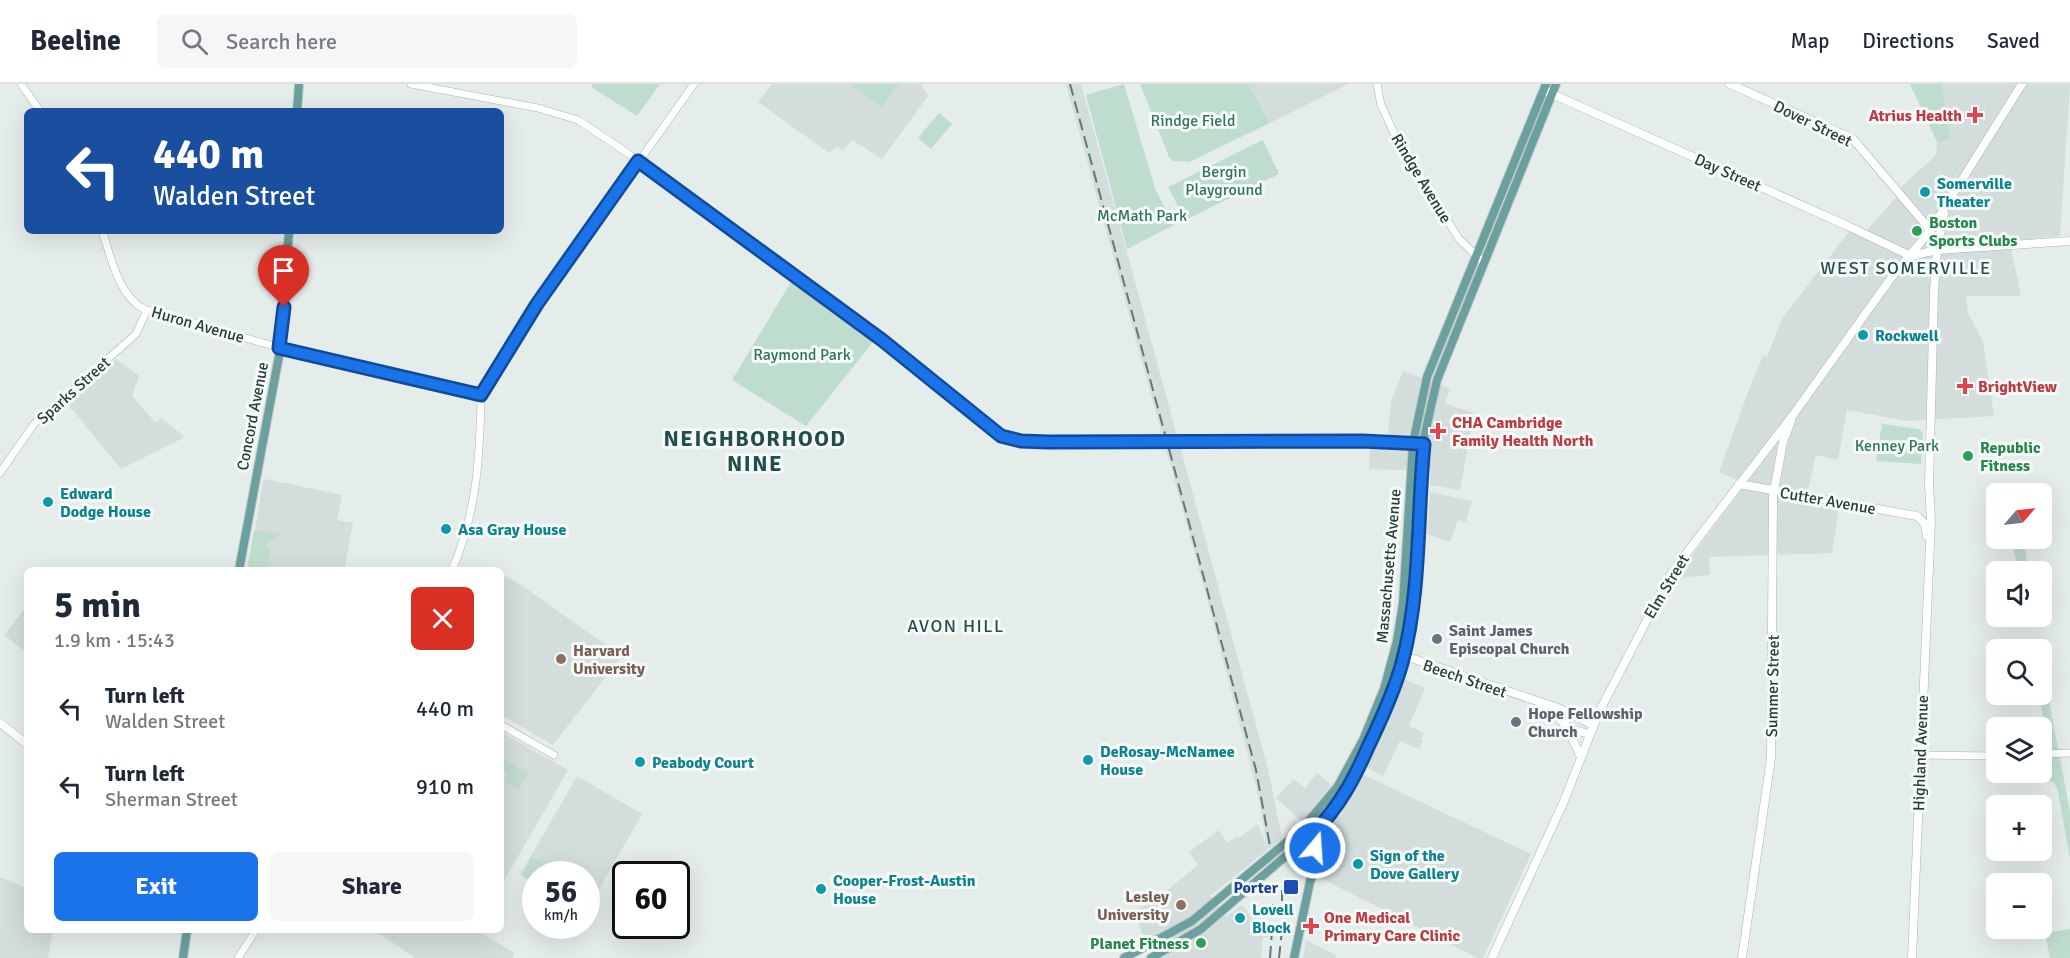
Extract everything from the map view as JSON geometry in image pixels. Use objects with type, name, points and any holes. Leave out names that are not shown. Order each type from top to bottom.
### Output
[{"type":"main road","points":[[297,108],[299,84]]},
{"type":"main road","name":"Massachusetts Avenue","points":[[1124,958],[1192,921],[1304,827],[1333,792],[1353,761],[1399,655],[1413,443],[1427,377],[1517,153],[1547,90],[1556,84]]},
{"type":"main road","name":"Dover Street","points":[[1730,84],[1853,139],[1930,231]]},
{"type":"main road","name":"Elm Street","points":[[1492,958],[1564,801],[1593,725],[1672,572],[1793,415],[1865,313],[1930,231],[2022,84]]},
{"type":"main road","name":"Massachusetts Avenue","points":[[1151,958],[1201,929],[1315,831],[1351,784],[1385,712],[1412,608],[1424,444],[1429,413],[1444,357],[1526,157],[1547,90]]},
{"type":"main road","name":"Day Street","points":[[1547,90],[1911,256]]},
{"type":"main road","points":[[1517,153],[1526,157]]},
{"type":"main road","points":[[1937,250],[1945,210]]},
{"type":"main road","name":"Highland Avenue","points":[[1911,958],[1928,547],[1931,521],[1929,485],[1937,250],[1930,231]]},
{"type":"main road","name":"Concord Avenue","points":[[240,567],[279,348],[289,234]]},
{"type":"main road","points":[[1911,256],[1937,250],[2070,241]]},
{"type":"main road","name":"Summer Street","points":[[1742,958],[1771,758],[1774,490],[1783,442],[1793,415]]},
{"type":"main road","name":"Cutter Avenue","points":[[1738,484],[1917,516]]},
{"type":"main road","points":[[1917,516],[1926,510],[1929,485]]},
{"type":"main road","name":"Highland Avenue","points":[[1917,516],[1925,525],[1928,547]]},
{"type":"main road","name":"Beech Street","points":[[1399,655],[1558,708],[1593,725]]},
{"type":"main road","name":"Beech Street","points":[[1536,702],[1574,730],[1589,734]]},
{"type":"main road","points":[[1563,722],[1581,757]]},
{"type":"main road","points":[[0,723],[24,742]]},
{"type":"main road","points":[[1294,958],[1311,879],[1310,863],[1302,843],[1301,834],[1304,827]]},
{"type":"main road","points":[[1311,879],[1319,865],[1315,831]]},
{"type":"main road","points":[[183,958],[187,933]]},
{"type":"street","points":[[21,84],[38,108]]},
{"type":"street","points":[[411,84],[554,112],[578,120],[638,161],[882,340],[1001,436],[1021,441],[1424,444]]},
{"type":"street","points":[[453,567],[461,547],[476,490],[481,446],[481,395],[537,304],[694,84]]},
{"type":"street","name":"Rindge Avenue","points":[[1377,84],[1381,105],[1395,135],[1459,238],[1474,256],[1483,262]]},
{"type":"street","name":"Huron Avenue","points":[[103,234],[125,292],[135,303],[147,310],[279,348],[481,395]]},
{"type":"street","name":"Sparks Street","points":[[0,473],[34,424],[136,334],[147,310]]},
{"type":"street","points":[[504,727],[554,755]]},
{"type":"street","points":[[2052,754],[2070,753]]},
{"type":"street","points":[[1919,755],[1986,756]]},
{"type":"street","points":[[238,958],[254,933]]},
{"type":"shaded area","points":[[772,84],[921,84],[928,96],[882,159],[852,140],[843,151],[837,147],[829,153],[758,102]]},
{"type":"shaded area","points":[[1066,84],[1081,84],[1268,769],[1282,838],[1210,896],[1226,917],[1242,905],[1253,919],[1257,916],[1258,930],[1269,930],[1269,937],[1263,938],[1261,958],[1153,958],[1133,912],[1159,897],[1198,865],[1189,852],[1219,830],[1227,842],[1238,836],[1239,838],[1258,824],[1267,847],[1258,794],[1210,610]]},
{"type":"shaded area","points":[[1248,84],[1348,84],[1270,123]]},
{"type":"shaded area","points":[[1941,84],[2070,84],[2060,236],[2007,241],[2012,252],[2021,296],[1966,296],[1968,313],[1983,341],[1994,416],[1907,421],[1847,410],[1838,460],[1816,455],[1808,490],[1808,503],[1839,508],[1832,553],[1709,557],[1710,575],[1675,578],[1746,484],[1719,472],[1751,384],[1763,356],[1767,357],[1782,319],[1854,225],[1867,230],[1902,191],[1900,188],[1936,155],[1937,142],[1951,139]]},
{"type":"shaded area","points":[[116,359],[139,376],[132,396],[156,423],[161,418],[185,437],[121,469],[67,403]]},
{"type":"shaded area","points":[[1403,371],[1450,388],[1445,403],[1474,413],[1460,490],[1430,485],[1430,471],[1369,469],[1370,447],[1387,447],[1391,401]]},
{"type":"shaded area","points":[[266,479],[342,495],[337,520],[353,523],[345,567],[249,567],[263,481]]},
{"type":"shaded area","points":[[1430,492],[1472,501],[1466,522],[1458,520],[1450,542],[1427,534]]},
{"type":"shaded area","name":"Harvard University","points":[[504,576],[521,585],[622,656],[553,745],[504,717]]},
{"type":"shaded area","points":[[24,610],[24,651],[4,635]]},
{"type":"shaded area","points":[[1403,679],[1425,688],[1409,726],[1424,733],[1421,740],[1423,741],[1419,749],[1400,741],[1383,776],[1366,767],[1389,718]]},
{"type":"shaded area","points":[[504,734],[568,770],[504,881]]},
{"type":"shaded area","points":[[1317,773],[1331,785],[1302,822],[1276,798],[1294,779],[1305,788]]},
{"type":"shaded area","points":[[1362,774],[1531,854],[1483,958],[1477,958],[1321,878],[1324,863],[1320,849],[1322,833],[1330,821],[1340,815]]},
{"type":"shaded area","points":[[577,776],[642,814],[615,861],[612,861],[612,866],[600,887],[600,861],[528,861]]},
{"type":"shaded area","points":[[0,877],[24,887],[24,933],[52,933],[48,958],[0,958]]},
{"type":"shaded area","points":[[378,933],[481,933],[515,953],[512,958],[415,958]]},
{"type":"shaded area","points":[[1306,940],[1336,955],[1335,958],[1303,958]]},
{"type":"green space","points":[[593,84],[660,84],[637,116],[591,87]]},
{"type":"green space","points":[[851,84],[899,84],[881,107]]},
{"type":"green space","name":"McMath Park","points":[[1124,84],[1155,188],[1174,225],[1127,249],[1086,95]]},
{"type":"green space","name":"Rindge Field","points":[[1140,84],[1248,84],[1270,123],[1189,162],[1173,161],[1169,157]]},
{"type":"green space","points":[[1910,84],[1941,84],[1951,139],[1937,142]]},
{"type":"green space","points":[[939,113],[952,124],[931,149],[918,138]]},
{"type":"green space","name":"Bergin Playground","points":[[1263,140],[1279,174],[1185,220],[1168,187]]},
{"type":"green space","name":"Raymond Park","points":[[791,282],[873,342],[806,426],[732,380]]},
{"type":"green space","name":"Kenney Park","points":[[1882,424],[1919,429],[1923,433],[1921,464],[1876,461]]},
{"type":"green space","points":[[254,530],[280,534],[266,545],[270,550],[268,560],[270,567],[248,567]]},
{"type":"green space","points":[[2014,549],[2025,549],[2027,561],[2016,561]]},
{"type":"green space","points":[[2041,705],[2050,705],[2070,812],[2070,859],[2058,791],[2052,781],[2052,717],[2043,717]]},
{"type":"green space","points":[[504,760],[528,773],[518,790],[504,782],[508,774],[504,771]]},
{"type":"green space","points":[[2070,929],[2070,958],[2050,958],[2046,939],[2052,939],[2052,932]]},
{"type":"railway","points":[[1070,84],[1256,770],[1270,846]]},
{"type":"railway","points":[[1282,890],[1282,901]]},
{"type":"railway","points":[[1273,901],[1273,916]]},
{"type":"railway","points":[[1282,905],[1282,916]]},
{"type":"railway","points":[[1270,958],[1272,930]]},
{"type":"railway","points":[[1279,958],[1282,930]]},
{"type":"place","name":"Atrius Health","points":[[1975,115]]},
{"type":"place","name":"Somerville Theater","points":[[1925,192]]},
{"type":"place","name":"Boston Sports Clubs","points":[[1917,231]]},
{"type":"place","name":"Rockwell","points":[[1863,335]]},
{"type":"place","name":"BrightView","points":[[1965,386]]},
{"type":"place","name":"CHA Cambridge Family Health North","points":[[1438,431]]},
{"type":"place","name":"Republic Fitness","points":[[1968,456]]},
{"type":"place","name":"Edward Dodge House","points":[[48,502]]},
{"type":"place","name":"Asa Gray House","points":[[446,529]]},
{"type":"place","name":"Saint James Episcopal Church","points":[[1437,639]]},
{"type":"place","name":"Harvard University","points":[[561,659]]},
{"type":"place","name":"Hope Fellowship Church","points":[[1516,722]]},
{"type":"place","name":"DeRosay-McNamee House","points":[[1088,760]]},
{"type":"place","name":"Peabody Court","points":[[640,762]]},
{"type":"place","name":"Sign of the Dove Gallery","points":[[1358,864]]},
{"type":"place","name":"Porter","points":[[1291,887]]},
{"type":"place","name":"Cooper-Frost-Austin House","points":[[821,889]]},
{"type":"place","name":"Lesley University","points":[[1181,905]]},
{"type":"place","name":"Lovell Block","points":[[1240,918]]},
{"type":"place","name":"One Medical Primary Care Clinic","points":[[1311,926]]},
{"type":"place","name":"Planet Fitness","points":[[1201,943]]},
{"type":"district","name":"WEST SOMERVILLE","points":[[1906,268]]},
{"type":"district","name":"NEIGHBORHOOD NINE","points":[[755,450]]},
{"type":"district","name":"AVON HILL","points":[[956,626]]},
{"type":"route","points":[[284,307],[279,348],[481,395],[537,304],[638,161],[882,340],[1001,436],[1021,441],[1048,442],[1405,441],[1424,444],[1412,608],[1402,664],[1385,712],[1351,784],[1342,799],[1315,831],[1315,848]]}]
